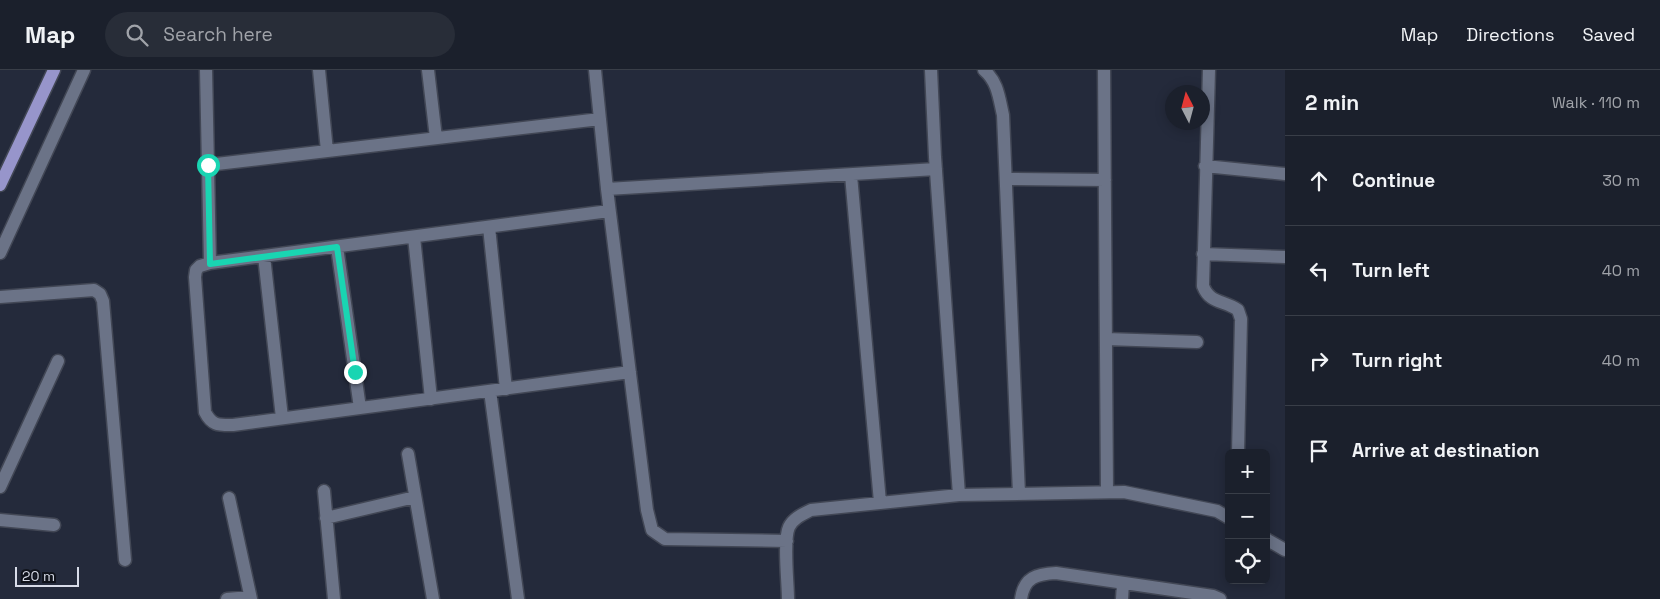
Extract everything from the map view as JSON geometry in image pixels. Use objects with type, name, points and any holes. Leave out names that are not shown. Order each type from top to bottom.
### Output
[{"type":"main road","points":[[0,185],[54,70]]},
{"type":"street","points":[[0,253],[84,70]]},
{"type":"street","points":[[206,70],[210,264]]},
{"type":"street","points":[[318,70],[327,151]]},
{"type":"street","points":[[428,70],[436,138]]},
{"type":"street","points":[[595,70],[609,211],[647,510],[652,530],[665,539],[787,541]]},
{"type":"street","points":[[931,70],[936,169],[959,495]]},
{"type":"street","points":[[984,70],[991,76],[997,87],[1003,115],[1019,494]]},
{"type":"street","points":[[1104,70],[1107,492]]},
{"type":"street","points":[[1209,70],[1203,286],[1206,294],[1213,300],[1230,304],[1238,310],[1241,319],[1238,449]]},
{"type":"street","points":[[208,165],[600,120]]},
{"type":"street","points":[[1205,166],[1285,174]]},
{"type":"street","points":[[607,189],[936,169]]},
{"type":"street","points":[[851,175],[880,502]]},
{"type":"street","points":[[1006,180],[1105,180]]},
{"type":"street","points":[[609,211],[200,266],[196,270],[195,277],[205,412],[209,420],[219,425],[233,425],[630,372]]},
{"type":"street","points":[[489,227],[506,389]]},
{"type":"street","points":[[414,237],[431,399]]},
{"type":"street","points":[[337,247],[360,408]]},
{"type":"street","points":[[1203,254],[1285,257]]},
{"type":"street","points":[[264,256],[282,418]]},
{"type":"street","points":[[0,296],[94,290],[100,294],[104,301],[125,560]]},
{"type":"street","points":[[1106,339],[1197,342]]},
{"type":"street","points":[[0,487],[58,361]]},
{"type":"street","points":[[490,391],[518,599]]},
{"type":"street","points":[[408,454],[433,599]]},
{"type":"street","points":[[324,491],[334,599]]},
{"type":"street","points":[[788,599],[787,541],[789,527],[797,517],[811,510],[959,495],[1124,492],[1217,511],[1225,516]]},
{"type":"street","points":[[326,518],[415,497]]},
{"type":"street","points":[[226,599],[251,598],[229,498]]},
{"type":"street","points":[[0,520],[54,525]]},
{"type":"street","points":[[1270,541],[1285,550]]},
{"type":"street","points":[[1021,599],[1027,583],[1038,574],[1056,573],[1212,596],[1220,599]]},
{"type":"street","points":[[1122,599],[1123,583]]},
{"type":"route","points":[[208,165],[210,264],[337,247],[355,372]]}]
